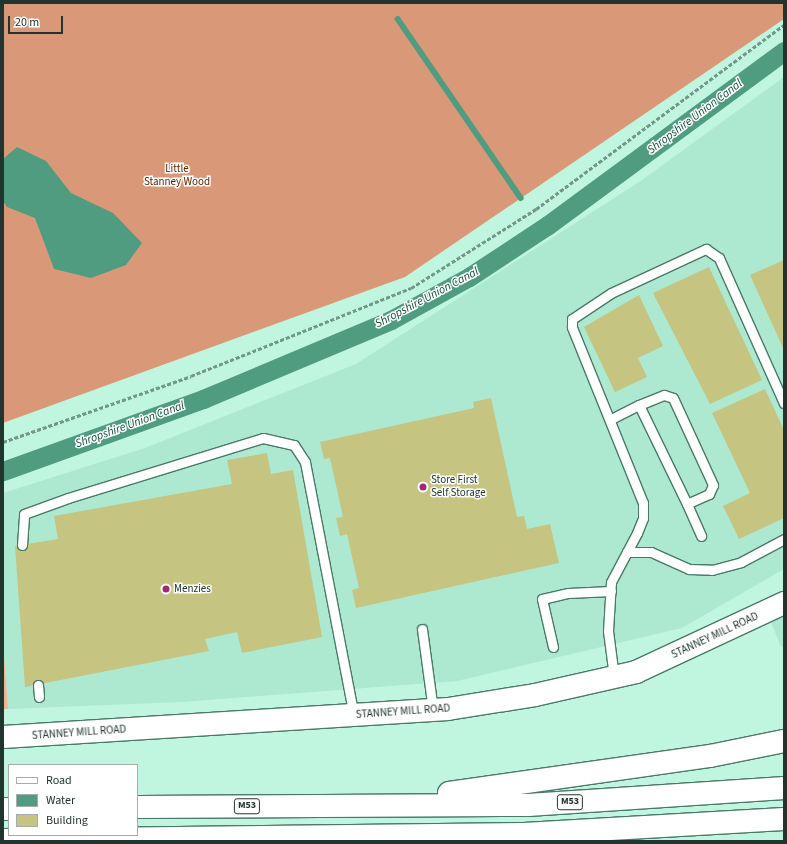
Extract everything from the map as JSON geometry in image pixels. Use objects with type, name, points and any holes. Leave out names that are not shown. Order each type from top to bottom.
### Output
[{"type":"main road","name":"STANNEY MILL ROAD","points":[[3,737],[434,710],[535,695],[636,672],[784,603]]},
{"type":"main road","points":[[356,804],[710,756],[784,741]]},
{"type":"main road","name":"M53","points":[[138,807],[356,804],[528,805],[784,788]]},
{"type":"main road","points":[[3,840],[524,834],[784,819]]},
{"type":"main road","points":[[179,838],[217,841]]},
{"type":"lane","points":[[614,677],[608,631],[611,591],[643,518],[643,503],[572,319],[611,293],[706,249],[719,258],[784,403]]},
{"type":"lane","points":[[611,419],[639,405],[664,395],[673,398],[713,485],[709,494],[687,504]]},
{"type":"lane","points":[[639,405],[701,536]]},
{"type":"lane","points":[[22,545],[24,514],[68,498],[263,438],[294,445],[305,462],[354,716]]},
{"type":"lane","points":[[627,552],[651,552],[689,569],[717,570],[741,562],[784,539]]},
{"type":"lane","points":[[553,647],[542,599],[568,593],[611,591]]},
{"type":"lane","points":[[422,629],[434,710]]},
{"type":"lane","points":[[38,685],[40,697]]},
{"type":"path","points":[[3,442],[191,376],[411,288],[536,209],[784,25]]},
{"type":"shaded area","points":[[784,77],[784,569],[682,628],[457,681],[182,702],[8,709],[3,642],[3,493],[145,448],[356,364],[642,180]]},
{"type":"shaded area","points":[[784,614],[784,647],[781,647],[771,622]]},
{"type":"shaded area","points":[[3,642],[8,709],[3,709]]},
{"type":"green space","name":"Little Stanney Wood","points":[[3,3],[784,3],[784,19],[405,277],[3,423]]},
{"type":"water","points":[[17,147],[46,161],[71,193],[113,213],[142,243],[126,265],[91,278],[54,269],[35,218],[7,207],[3,201],[3,159]]},
{"type":"building","points":[[784,260],[784,350],[750,275]]},
{"type":"building","points":[[709,267],[762,380],[710,404],[653,293]]},
{"type":"building","points":[[639,295],[663,346],[638,358],[647,377],[615,392],[584,327]]},
{"type":"building","points":[[765,389],[784,430],[784,518],[739,539],[723,506],[750,493],[712,413]]},
{"type":"building","name":"Store First Self Storage","points":[[491,398],[517,517],[524,516],[527,529],[550,524],[559,563],[356,608],[352,590],[359,588],[347,534],[340,536],[336,518],[343,517],[330,458],[324,459],[320,442],[474,408],[473,402]]},
{"type":"building","name":"Menzies","points":[[267,453],[271,474],[293,470],[322,637],[242,653],[237,632],[205,639],[209,651],[25,687],[15,546],[58,539],[54,516],[232,484],[227,460]]},
{"type":"waterway","points":[[398,19],[521,198]]},
{"type":"waterway","name":"Shropshire Union Canal","points":[[3,471],[203,399],[391,320],[469,277],[548,225],[784,51]]},
{"type":"place","name":"Store First Self Storage","points":[[423,487]]},
{"type":"place","name":"Menzies","points":[[166,589]]}]
